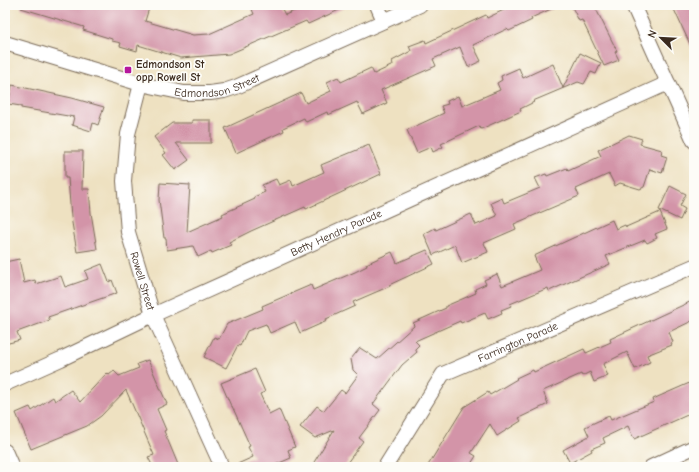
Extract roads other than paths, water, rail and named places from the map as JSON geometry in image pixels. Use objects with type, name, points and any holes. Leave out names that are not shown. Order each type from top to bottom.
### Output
[{"type":"street","points":[[377,5],[384,21]]},
{"type":"street","name":"Edmondson Street","points":[[5,43],[141,84],[184,93],[210,93],[236,87],[420,5]]},
{"type":"street","points":[[633,5],[694,141]]},
{"type":"street","name":"Betty Hendry Parade","points":[[5,384],[61,359],[153,314],[668,83]]},
{"type":"street","name":"Rowell Street","points":[[141,84],[128,134],[124,181],[128,232],[153,314],[222,467]]},
{"type":"street","name":"Farrington Parade","points":[[385,467],[444,374],[694,266]]},
{"type":"street","points":[[651,467],[694,447]]},
{"type":"street","points":[[5,451],[12,467]]},
{"type":"place","name":"Edmondson St opp Rowell St","points":[[128,70]]}]
